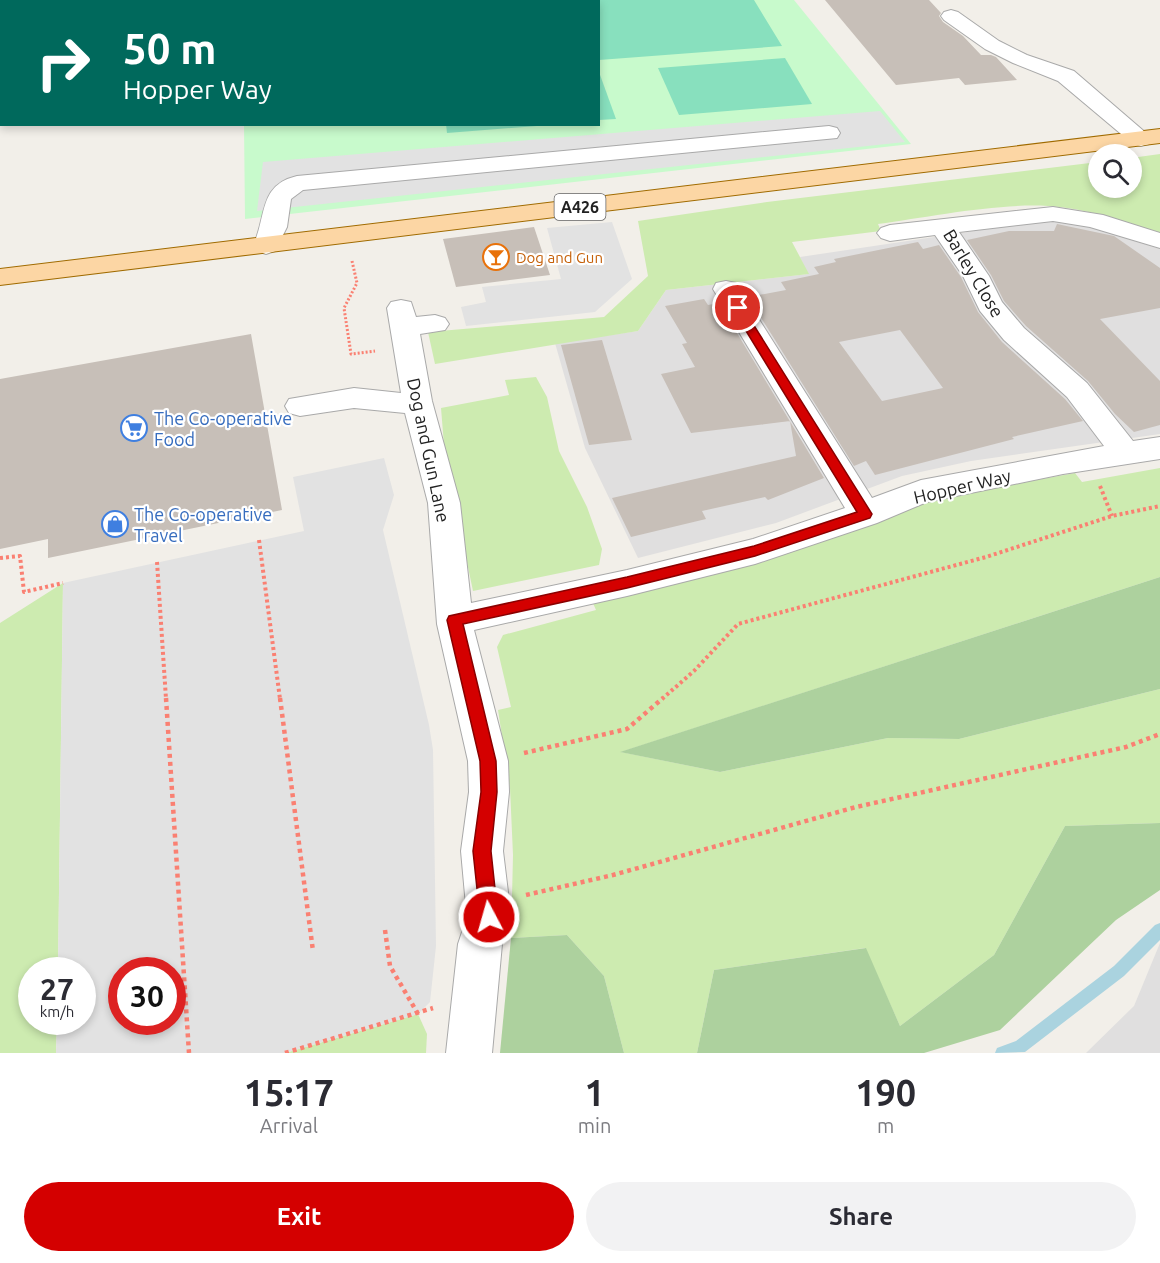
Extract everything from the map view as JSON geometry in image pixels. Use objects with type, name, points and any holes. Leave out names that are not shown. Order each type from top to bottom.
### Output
[{"type":"main road","name":"A426","points":[[0,277],[347,237],[1150,137]]},
{"type":"street","points":[[951,16],[992,45],[1020,59],[1066,76],[1150,137]]},
{"type":"street","points":[[266,246],[274,228],[275,201],[283,191],[297,183],[829,133]]},
{"type":"street","name":"Barley Close","points":[[1125,454],[1105,424],[1077,390],[1014,334],[1002,320],[942,225],[1053,214],[1094,220],[1158,241]]},
{"type":"street","points":[[890,234],[942,225]]},
{"type":"street","points":[[726,289],[865,514]]},
{"type":"street","name":"Dog and Gun Lane","points":[[412,327],[417,401],[444,502],[455,620],[488,761],[489,792],[482,851],[489,917],[480,944],[469,1053]]},
{"type":"street","points":[[300,406],[354,398],[417,401]]},
{"type":"street","name":"Hopper Way","points":[[455,620],[627,583],[755,551],[865,514],[921,492],[1063,463],[1160,448]]},
{"type":"path","points":[[347,237],[357,283],[344,308],[351,354],[412,327]]},
{"type":"path","points":[[1099,483],[1112,516]]},
{"type":"path","points":[[488,761],[627,729],[694,671],[738,624],[986,557],[1112,516],[1160,506]]},
{"type":"path","points":[[259,540],[313,951]]},
{"type":"path","points":[[0,558],[20,556],[24,592],[63,583]]},
{"type":"path","points":[[158,562],[189,1053]]},
{"type":"path","points":[[488,904],[613,875],[856,807],[1126,747],[1160,734]]},
{"type":"path","points":[[385,930],[390,966],[418,1014]]},
{"type":"path","points":[[285,1053],[418,1014],[475,992]]},
{"type":"shaded area","points":[[880,111],[905,142],[257,211],[263,162]]},
{"type":"shaded area","points":[[1049,220],[1094,228],[1160,249],[1160,434],[971,461],[902,476],[776,523],[638,558],[585,448],[555,343],[638,331],[666,290],[808,274],[800,257]]},
{"type":"shaded area","points":[[612,222],[632,279],[595,312],[466,326],[461,307],[486,302],[482,287],[561,279],[547,228]]},
{"type":"shaded area","points":[[384,458],[394,495],[383,530],[433,750],[436,946],[430,1002],[418,1014],[285,1053],[56,1053],[57,1035],[96,1035],[96,957],[58,957],[63,583],[304,531],[293,477]]},
{"type":"shaded area","points":[[1160,943],[1160,1053],[1086,1053],[1134,1006]]},
{"type":"green space","points":[[600,0],[794,0],[911,144],[245,219],[244,126],[600,126]]},
{"type":"green space","points":[[600,0],[754,0],[782,46],[600,60]]},
{"type":"green space","points":[[785,58],[812,104],[679,115],[658,68]]},
{"type":"green space","points":[[600,75],[616,119],[600,120]]},
{"type":"green space","points":[[446,126],[537,126],[447,133]]},
{"type":"green space","points":[[1160,154],[1160,233],[1091,213],[1048,206],[985,209],[878,224],[881,231],[792,242],[809,274],[666,290],[638,331],[435,364],[428,332],[604,317],[648,276],[638,221],[767,202],[1088,163],[1088,198],[1142,198],[1142,156]]},
{"type":"green space","points":[[536,377],[547,397],[559,451],[587,507],[602,549],[599,565],[473,591],[445,457],[441,408],[509,395],[505,380]]},
{"type":"green space","points":[[1160,468],[1160,577],[621,752],[720,772],[888,738],[959,739],[1160,689],[1160,823],[1065,826],[994,955],[900,1026],[865,948],[714,970],[697,1053],[624,1053],[604,976],[567,935],[511,938],[513,855],[510,788],[498,710],[511,707],[497,647],[503,635],[596,610],[592,601],[641,592],[763,562],[938,498],[1075,473],[1082,482]]},
{"type":"green space","points":[[1160,577],[1160,689],[959,739],[888,738],[720,772],[620,752]]},
{"type":"green space","points":[[63,583],[58,957],[18,957],[18,1035],[57,1035],[56,1053],[0,1053],[0,623]]},
{"type":"green space","points":[[1160,823],[1160,890],[1116,920],[1000,1030],[924,1053],[697,1053],[714,970],[866,948],[900,1026],[994,955],[1065,826]]},
{"type":"green space","points":[[567,935],[604,976],[624,1053],[500,1053],[511,938]]},
{"type":"green space","points":[[418,1014],[427,1034],[426,1053],[285,1053]]},
{"type":"building","points":[[825,0],[929,0],[941,13],[939,16],[943,22],[963,36],[981,55],[996,57],[1017,80],[965,85],[959,78],[896,85]]},
{"type":"building","points":[[1057,224],[1114,236],[1160,268],[1160,308],[1100,319],[1160,381],[1160,425],[1134,432],[1115,414],[1088,381],[1026,326],[1004,301],[991,275],[967,240],[1009,231],[1054,231]]},
{"type":"building","name":"Dog and Gun","points":[[534,227],[550,275],[456,287],[443,239]]},
{"type":"building","points":[[918,242],[923,249],[939,245],[961,277],[978,312],[1002,342],[1065,399],[1083,421],[1012,437],[1014,439],[875,475],[866,461],[854,466],[748,297],[786,290],[781,282],[819,274],[814,267],[836,262],[834,259]],"holes":[[[900,330],[943,388],[882,401],[839,342]]]},
{"type":"building","points":[[704,299],[708,305],[719,303],[790,421],[691,433],[661,374],[695,367],[682,344],[687,343],[665,306]]},
{"type":"building","name":"The Co-operative Food","points":[[251,334],[282,510],[48,558],[48,539],[0,549],[0,379]]},
{"type":"building","points":[[602,340],[632,440],[589,445],[561,345]]},
{"type":"building","points":[[790,421],[824,478],[768,500],[765,497],[702,511],[706,519],[631,537],[612,498],[796,456]]},
{"type":"waterway","points":[[1002,1053],[1020,1047],[1119,971],[1160,930]]},
{"type":"place","name":"Dog and Gun","points":[[496,257]]},
{"type":"place","name":"The Co-operative Food","points":[[134,428]]},
{"type":"place","name":"The Co-operative Travel","points":[[115,524]]},
{"type":"route","points":[[489,917],[482,851],[489,792],[488,761],[455,620],[627,583],[755,551],[865,514],[738,308]]}]
